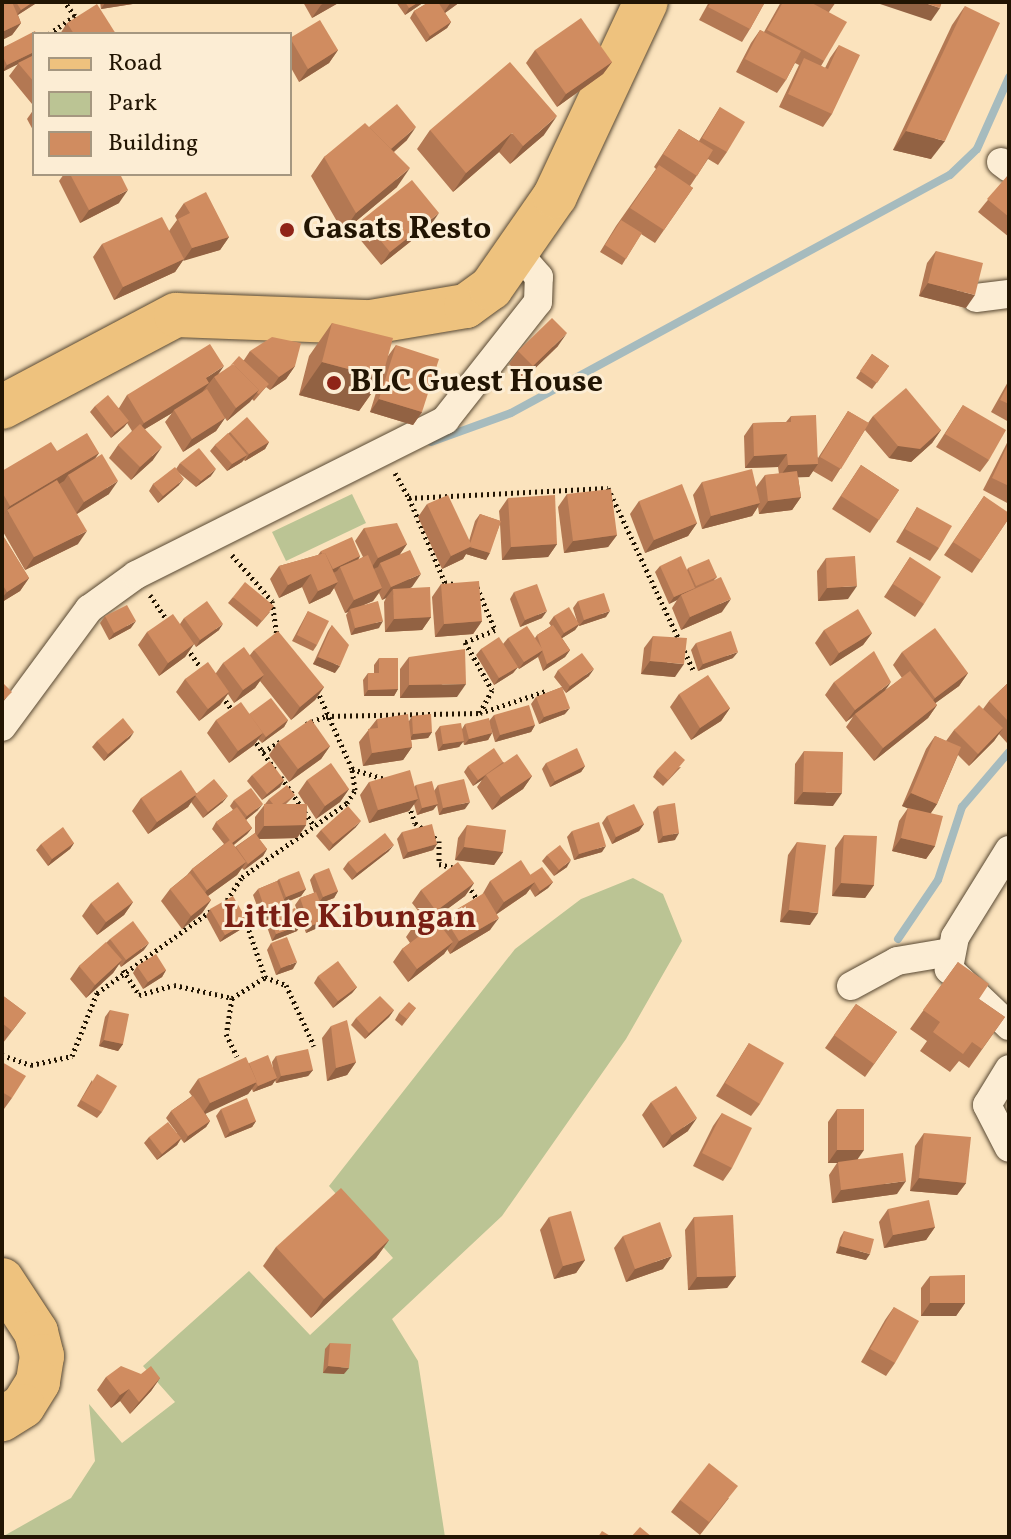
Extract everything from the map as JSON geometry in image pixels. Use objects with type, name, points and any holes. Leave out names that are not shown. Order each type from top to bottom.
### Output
[{"type":"main road","points":[[2,407],[176,315],[371,322],[444,314],[491,288],[555,196],[646,2]]},
{"type":"main road","points":[[2,1280],[30,1319],[42,1356],[38,1382],[23,1406],[2,1419]]},
{"type":"street","points":[[2,727],[89,609],[136,575],[445,420],[538,302],[539,277],[517,252]]},
{"type":"street","points":[[976,298],[1009,294]]},
{"type":"street","points":[[1009,850],[950,952],[949,969],[1009,1026]]},
{"type":"street","points":[[851,986],[897,961],[950,952]]},
{"type":"street","points":[[1009,1069],[987,1105],[1009,1148]]},
{"type":"path","points":[[52,32],[75,16],[65,2]]},
{"type":"path","points":[[396,475],[445,583],[478,587],[495,630],[465,642],[492,690],[480,713]]},
{"type":"path","points":[[409,498],[608,488],[694,672]]},
{"type":"path","points":[[232,555],[272,601],[286,650]]},
{"type":"path","points":[[152,598],[314,826]]},
{"type":"path","points":[[2,1055],[31,1065],[72,1056],[97,993],[123,970],[233,897],[242,877],[347,803],[355,790],[352,769],[313,685]]},
{"type":"path","points":[[302,727],[326,716],[480,713],[546,691]]},
{"type":"path","points":[[263,752],[290,735]]},
{"type":"path","points":[[352,769],[398,780]]},
{"type":"path","points":[[407,795],[415,823],[439,841],[439,864],[457,869],[487,915]]},
{"type":"path","points":[[233,897],[254,935],[265,977]]},
{"type":"path","points":[[123,970],[139,995],[174,985],[232,998],[265,977]]},
{"type":"path","points":[[265,977],[286,985],[314,1046]]},
{"type":"path","points":[[232,998],[226,1034],[237,1057]]},
{"type":"green space","points":[[352,494],[366,523],[286,561],[272,532]]},
{"type":"green space","points":[[633,878],[663,894],[682,941],[626,1039],[502,1216],[392,1319],[418,1361],[445,1537],[2,1537],[71,1498],[95,1461],[89,1404],[122,1443],[175,1402],[143,1366],[249,1271],[310,1335],[393,1258],[329,1186],[515,949],[581,899]]},
{"type":"building","points":[[2,2],[12,2],[21,23],[2,32]]},
{"type":"building","points":[[16,2],[33,2],[21,10]]},
{"type":"building","points":[[405,2],[419,2],[409,8]]},
{"type":"building","points":[[429,2],[438,2],[451,22],[430,36],[414,11]]},
{"type":"building","points":[[711,2],[765,2],[750,29],[708,7]]},
{"type":"building","points":[[783,2],[810,2],[847,22],[824,61],[767,30]]},
{"type":"building","points":[[922,2],[942,2],[940,8]]},
{"type":"building","points":[[97,4],[115,32],[73,32],[67,23]]},
{"type":"building","points":[[965,6],[1000,23],[945,141],[906,131]]},
{"type":"building","points":[[581,18],[612,62],[566,94],[535,50]]},
{"type":"building","points":[[320,20],[338,50],[308,69],[292,37]]},
{"type":"building","points":[[760,30],[801,51],[786,80],[745,59]]},
{"type":"building","points":[[32,33],[32,53],[7,65],[2,48]]},
{"type":"building","points":[[839,45],[860,55],[832,114],[788,94],[804,58],[828,69]]},
{"type":"building","points":[[32,56],[32,80],[18,63]]},
{"type":"building","points":[[510,62],[557,116],[523,146],[512,133],[466,173],[430,130]]},
{"type":"building","points":[[397,104],[416,127],[391,149],[369,127]]},
{"type":"building","points":[[720,107],[745,122],[727,152],[702,138]]},
{"type":"building","points":[[365,123],[410,168],[356,213],[324,157]]},
{"type":"building","points":[[679,129],[713,150],[697,176],[663,154]]},
{"type":"building","points":[[659,165],[693,188],[664,230],[630,208]]},
{"type":"building","points":[[1009,174],[1009,217],[987,199]]},
{"type":"building","points":[[71,176],[121,176],[128,190],[89,210]]},
{"type":"building","points":[[412,180],[439,213],[390,252],[363,219]]},
{"type":"building","points":[[206,192],[229,237],[192,248],[178,219],[190,213],[184,203]]},
{"type":"building","points":[[162,217],[184,259],[123,287],[102,244]]},
{"type":"building","points":[[621,220],[642,233],[626,259],[605,245]]},
{"type":"building","points":[[936,251],[983,263],[975,295],[928,283]]},
{"type":"building","points":[[552,318],[567,333],[533,366],[518,351]]},
{"type":"building","points":[[332,323],[393,338],[382,378],[322,362]]},
{"type":"building","points":[[272,337],[301,343],[295,366],[279,377],[250,351]]},
{"type":"building","points":[[210,344],[224,366],[206,378],[209,383],[144,423],[127,395]]},
{"type":"building","points":[[396,345],[439,359],[422,412],[379,399]]},
{"type":"building","points":[[872,354],[889,366],[877,383],[860,371]]},
{"type":"building","points":[[239,356],[269,384],[259,394],[259,390],[233,364],[230,366]]},
{"type":"building","points":[[233,364],[259,390],[236,408],[214,377]]},
{"type":"building","points":[[1009,383],[1009,404],[1000,400]]},
{"type":"building","points":[[906,388],[941,430],[920,449],[898,446],[873,416]]},
{"type":"building","points":[[207,389],[225,418],[192,439],[174,410]]},
{"type":"building","points":[[108,395],[129,421],[115,432],[95,406]]},
{"type":"building","points":[[963,405],[1006,430],[989,460],[945,434]]},
{"type":"building","points":[[848,411],[869,423],[841,469],[820,457]]},
{"type":"building","points":[[816,415],[818,464],[788,465],[787,454],[754,456],[753,423],[791,422],[791,416]]},
{"type":"building","points":[[247,417],[269,442],[249,454],[230,432]]},
{"type":"building","points":[[140,424],[162,447],[140,467],[118,445]]},
{"type":"building","points":[[87,433],[99,453],[10,506],[2,492],[2,471],[51,442],[57,451]]},
{"type":"building","points":[[228,433],[247,455],[232,464],[215,445]]},
{"type":"building","points":[[1009,442],[1009,486],[992,478]]},
{"type":"building","points":[[199,448],[216,469],[201,481],[180,463]]},
{"type":"building","points":[[102,454],[118,481],[84,502],[68,475]]},
{"type":"building","points":[[861,465],[899,490],[879,520],[841,496]]},
{"type":"building","points":[[175,467],[184,479],[163,496],[153,484]]},
{"type":"building","points":[[752,469],[760,503],[711,516],[702,482]]},
{"type":"building","points":[[797,471],[801,497],[768,501],[765,475]]},
{"type":"building","points":[[57,480],[87,531],[34,557],[7,510]]},
{"type":"building","points":[[682,484],[697,523],[654,540],[639,501]]},
{"type":"building","points":[[611,489],[617,535],[573,541],[567,494]]},
{"type":"building","points":[[448,495],[472,546],[451,556],[427,504]]},
{"type":"building","points":[[555,495],[557,544],[511,547],[508,498]]},
{"type":"building","points":[[984,496],[1009,513],[1009,518],[981,560],[953,542]]},
{"type":"building","points":[[917,507],[952,526],[939,548],[905,529]]},
{"type":"building","points":[[480,514],[501,521],[490,553],[470,547]]},
{"type":"building","points":[[397,523],[407,544],[378,558],[364,528]]},
{"type":"building","points":[[2,534],[29,578],[7,592],[2,584]]},
{"type":"building","points":[[352,537],[360,556],[333,569],[321,551]]},
{"type":"building","points":[[410,550],[421,574],[391,587],[380,563]]},
{"type":"building","points":[[325,553],[338,582],[318,591],[311,574],[288,585],[279,566]]},
{"type":"building","points":[[368,555],[382,588],[354,600],[340,567]]},
{"type":"building","points":[[681,556],[695,588],[674,597],[660,566]]},
{"type":"building","points":[[855,556],[857,586],[827,588],[826,558]]},
{"type":"building","points":[[910,557],[941,577],[924,604],[893,584]]},
{"type":"building","points":[[709,559],[717,577],[696,586],[688,568]]},
{"type":"building","points":[[721,577],[731,599],[690,617],[681,595]]},
{"type":"building","points":[[479,581],[482,621],[444,624],[441,584]]},
{"type":"building","points":[[245,582],[274,606],[262,621],[233,597]]},
{"type":"building","points":[[537,584],[547,611],[525,620],[514,592]]},
{"type":"building","points":[[430,587],[431,617],[394,619],[393,589]]},
{"type":"building","points":[[604,593],[610,611],[584,620],[578,601]]},
{"type":"building","points":[[207,601],[223,624],[200,640],[184,618]]},
{"type":"building","points":[[378,601],[383,621],[355,628],[350,609]]},
{"type":"building","points":[[127,605],[136,621],[114,633],[105,616]]},
{"type":"building","points":[[569,607],[579,624],[564,633],[554,616]]},
{"type":"building","points":[[858,609],[872,633],[839,653],[824,630]]},
{"type":"building","points":[[308,611],[329,621],[317,645],[297,635]]},
{"type":"building","points":[[173,614],[194,644],[168,663],[147,632]]},
{"type":"building","points":[[332,625],[349,645],[340,666],[318,657]]},
{"type":"building","points":[[553,625],[570,650],[547,664],[537,635]]},
{"type":"building","points":[[527,626],[543,650],[524,662],[508,638]]},
{"type":"building","points":[[935,628],[968,673],[935,698],[902,652]]},
{"type":"building","points":[[278,631],[324,687],[300,707],[254,650]]},
{"type":"building","points":[[731,631],[738,652],[703,664],[696,643]]},
{"type":"building","points":[[653,636],[687,638],[684,664],[650,661]]},
{"type":"building","points":[[499,637],[518,667],[499,678],[481,649]]},
{"type":"building","points":[[244,647],[264,675],[243,690],[223,663]]},
{"type":"building","points":[[465,649],[466,684],[409,685],[409,657]]},
{"type":"building","points":[[874,651],[891,682],[855,710],[834,682]]},
{"type":"building","points":[[582,653],[594,669],[570,686],[558,670]]},
{"type":"building","points":[[379,658],[398,658],[398,689],[368,690],[368,673],[379,673]]},
{"type":"building","points":[[208,662],[229,692],[208,709],[185,679]]},
{"type":"building","points":[[910,671],[937,705],[883,748],[855,714]]},
{"type":"building","points":[[708,675],[730,708],[700,728],[679,694]]},
{"type":"building","points":[[2,682],[12,692],[2,702]]},
{"type":"building","points":[[1009,682],[1009,722],[989,701]]},
{"type":"building","points":[[562,687],[570,708],[544,717],[536,697]]},
{"type":"building","points":[[271,698],[288,720],[266,737],[249,714]]},
{"type":"building","points":[[241,702],[263,733],[238,751],[216,720]]},
{"type":"building","points":[[529,705],[535,725],[500,735],[494,715]]},
{"type":"building","points":[[979,705],[1003,728],[978,754],[954,730]]},
{"type":"building","points":[[408,714],[412,747],[372,753],[368,729],[378,728],[377,719]]},
{"type":"building","points":[[431,714],[432,732],[413,734],[412,716]]},
{"type":"building","points":[[123,718],[134,732],[108,754],[97,741]]},
{"type":"building","points":[[489,718],[492,733],[469,739],[465,724]]},
{"type":"building","points":[[311,719],[330,746],[298,769],[278,742]]},
{"type":"building","points":[[461,723],[464,741],[443,744],[440,726]]},
{"type":"building","points":[[935,736],[961,747],[937,804],[911,793]]},
{"type":"building","points":[[494,748],[503,762],[478,780],[468,766]]},
{"type":"building","points":[[577,748],[585,766],[555,781],[546,763]]},
{"type":"building","points":[[675,751],[685,760],[668,780],[657,770]]},
{"type":"building","points":[[804,751],[843,752],[842,793],[803,792]]},
{"type":"building","points":[[517,754],[532,776],[501,797],[486,775]]},
{"type":"building","points":[[270,761],[284,780],[267,794],[252,775]]},
{"type":"building","points":[[331,763],[349,789],[325,806],[307,780]]},
{"type":"building","points":[[181,770],[197,794],[157,822],[141,798]]},
{"type":"building","points":[[410,770],[418,799],[378,810],[369,782]]},
{"type":"building","points":[[214,779],[228,796],[208,812],[195,795]]},
{"type":"building","points":[[464,779],[470,802],[443,808],[438,785]]},
{"type":"building","points":[[432,781],[438,804],[422,808],[416,785]]},
{"type":"building","points":[[287,785],[295,795],[282,804],[273,804],[269,799]]},
{"type":"building","points":[[251,788],[263,804],[247,816],[234,800]]},
{"type":"building","points":[[675,803],[679,833],[663,836],[658,806]]},
{"type":"building","points":[[264,804],[307,804],[306,825],[264,826]]},
{"type":"building","points":[[634,804],[644,824],[616,837],[607,816]]},
{"type":"building","points":[[348,806],[361,821],[333,844],[321,830]]},
{"type":"building","points":[[237,807],[252,828],[232,843],[216,822]]},
{"type":"building","points":[[908,808],[943,816],[935,846],[901,838]]},
{"type":"building","points":[[599,822],[606,846],[579,854],[572,831]]},
{"type":"building","points":[[432,824],[437,844],[408,852],[402,832]]},
{"type":"building","points":[[467,825],[506,830],[503,852],[464,847]]},
{"type":"building","points":[[63,827],[74,843],[52,859],[41,844]]},
{"type":"building","points":[[255,833],[267,849],[248,864],[236,847]]},
{"type":"building","points":[[385,833],[394,845],[357,873],[348,862]]},
{"type":"building","points":[[844,835],[877,836],[874,885],[841,883]]},
{"type":"building","points":[[230,840],[246,862],[207,890],[192,869]]},
{"type":"building","points":[[797,842],[826,845],[818,913],[789,910]]},
{"type":"building","points":[[560,845],[571,860],[559,870],[547,855]]},
{"type":"building","points":[[521,860],[535,882],[504,902],[490,881]]},
{"type":"building","points":[[458,862],[474,883],[436,911],[421,890]]},
{"type":"building","points":[[542,867],[553,882],[540,891],[530,875]]},
{"type":"building","points":[[329,868],[338,891],[323,897],[314,874]]},
{"type":"building","points":[[299,871],[306,889],[286,897],[279,879]]},
{"type":"building","points":[[190,873],[211,900],[191,916],[170,889]]},
{"type":"building","points":[[277,881],[287,908],[267,915],[258,889]]},
{"type":"building","points":[[118,882],[133,902],[106,922],[91,903]]},
{"type":"building","points":[[316,892],[327,920],[310,926],[300,898]]},
{"type":"building","points":[[484,893],[499,918],[459,941],[444,917]]},
{"type":"building","points":[[233,896],[248,922],[225,935],[210,909]]},
{"type":"building","points":[[295,908],[301,925],[276,934],[270,918]]},
{"type":"building","points":[[430,912],[453,942],[417,969],[402,949],[422,934],[415,924]]},
{"type":"building","points":[[133,921],[149,943],[126,960],[110,939]]},
{"type":"building","points":[[287,937],[297,962],[281,968],[271,943]]},
{"type":"building","points":[[106,942],[122,960],[95,985],[79,966]]},
{"type":"building","points":[[156,954],[166,970],[148,982],[137,966]]},
{"type":"building","points":[[338,961],[357,987],[338,1001],[318,976]]},
{"type":"building","points":[[958,962],[989,984],[979,999],[1005,1017],[982,1049],[972,1042],[963,1054],[933,1032],[940,1022],[923,1010]]},
{"type":"building","points":[[2,995],[26,1013],[12,1031],[2,1023]]},
{"type":"building","points":[[380,996],[394,1010],[369,1033],[356,1018]]},
{"type":"building","points":[[409,1002],[416,1008],[407,1019],[399,1013]]},
{"type":"building","points":[[856,1004],[897,1032],[874,1064],[834,1035]]},
{"type":"building","points":[[110,1010],[129,1014],[123,1044],[104,1040]]},
{"type":"building","points":[[347,1020],[356,1062],[336,1068],[331,1026]]},
{"type":"building","points":[[749,1043],[784,1063],[760,1104],[725,1083]]},
{"type":"building","points":[[308,1049],[313,1070],[281,1076],[276,1056]]},
{"type":"building","points":[[268,1055],[277,1078],[258,1086],[249,1063]]},
{"type":"building","points":[[246,1057],[257,1082],[210,1103],[198,1079]]},
{"type":"building","points":[[2,1062],[26,1076],[12,1098],[2,1092]]},
{"type":"building","points":[[97,1074],[117,1086],[102,1112],[81,1100]]},
{"type":"building","points":[[676,1086],[697,1118],[672,1135],[651,1102]]},
{"type":"building","points":[[193,1096],[210,1121],[188,1136],[171,1111]]},
{"type":"building","points":[[247,1098],[256,1121],[230,1132],[221,1109]]},
{"type":"building","points":[[837,1109],[864,1109],[864,1150],[837,1150]]},
{"type":"building","points":[[722,1113],[752,1128],[732,1168],[702,1153]]},
{"type":"building","points":[[168,1122],[181,1138],[162,1154],[149,1137]]},
{"type":"building","points":[[924,1133],[971,1137],[966,1183],[919,1178]]},
{"type":"building","points":[[903,1153],[906,1181],[841,1190],[838,1162]]},
{"type":"building","points":[[341,1188],[389,1240],[324,1299],[276,1247]]},
{"type":"building","points":[[929,1200],[935,1227],[893,1235],[888,1209]]},
{"type":"building","points":[[571,1211],[585,1260],[563,1266],[549,1217]]},
{"type":"building","points":[[733,1215],[736,1276],[697,1277],[694,1217]]},
{"type":"building","points":[[660,1222],[672,1256],[635,1269],[623,1236]]},
{"type":"building","points":[[844,1231],[874,1239],[870,1254],[840,1246]]},
{"type":"building","points":[[965,1275],[965,1303],[930,1303],[930,1276]]},
{"type":"building","points":[[894,1307],[919,1321],[895,1363],[870,1349]]},
{"type":"building","points":[[330,1343],[351,1344],[349,1368],[328,1366]]},
{"type":"building","points":[[121,1366],[141,1374],[151,1366],[160,1378],[139,1402],[129,1389],[120,1395],[106,1377]]},
{"type":"building","points":[[709,1463],[738,1486],[709,1522],[680,1500]]},
{"type":"building","points":[[640,1527],[652,1537],[631,1537]]},
{"type":"building","points":[[602,1531],[612,1537],[598,1537]]},
{"type":"waterway","points":[[431,442],[511,413],[950,175],[977,149],[1009,77]]},
{"type":"waterway","points":[[898,939],[938,880],[962,807],[1009,752]]},
{"type":"place","name":"Gasats Resto","points":[[287,230]]},
{"type":"place","name":"BLC Guest House","points":[[334,383]]},
{"type":"district","name":"Little Kibungan","points":[[350,919]]}]
